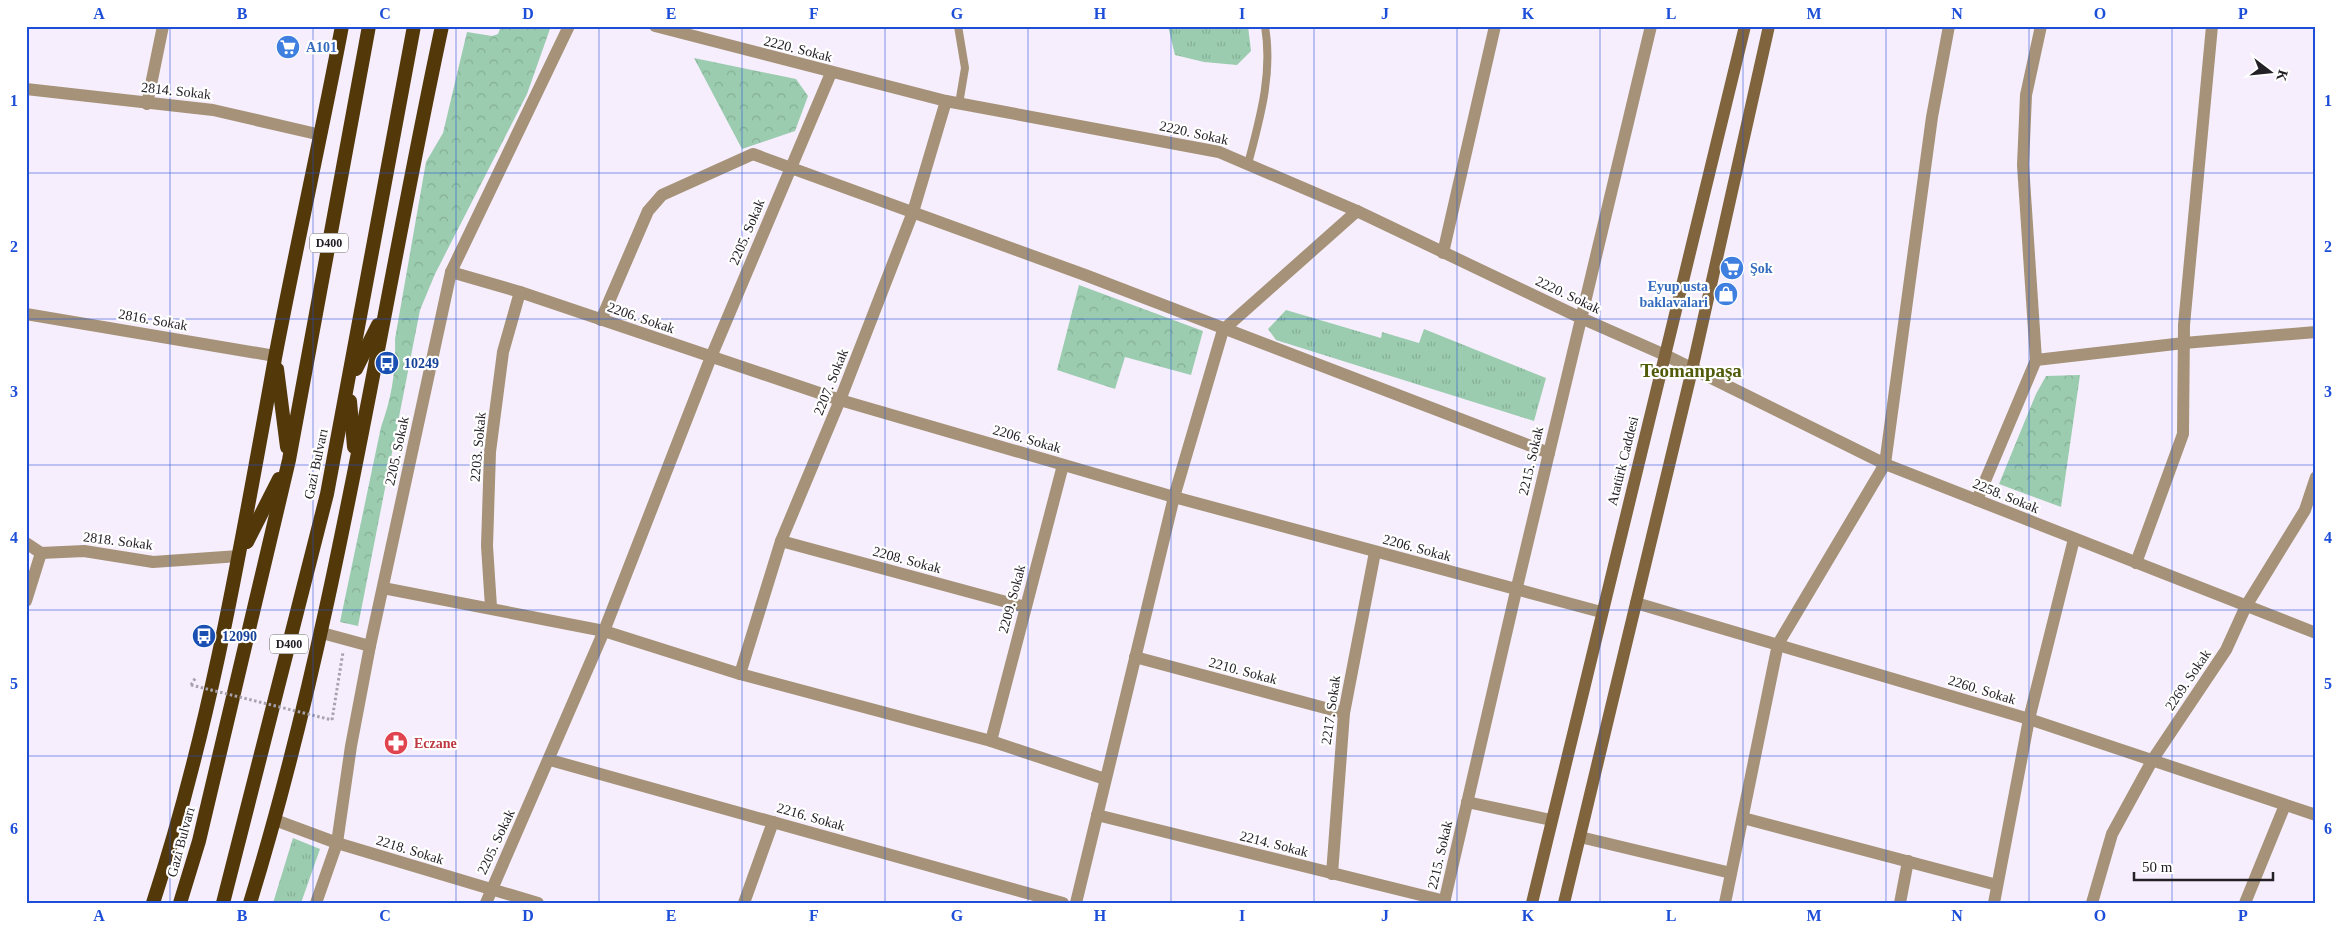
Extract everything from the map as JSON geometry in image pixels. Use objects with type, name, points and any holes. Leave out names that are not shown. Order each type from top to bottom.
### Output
[{"type":"highway","points":[[153,903],[196,753],[239,556],[276,356],[342,26]]},
{"type":"highway","name":"Gazi Bulvarı","points":[[180,903],[199,841],[289,460],[369,26]]},
{"type":"highway","name":"Gazi Bulvarı","points":[[223,903],[327,494],[414,26]]},
{"type":"highway","points":[[250,903],[275,820],[322,633],[356,465],[412,166],[442,26]]},
{"type":"highway","points":[[356,465],[349,383],[385,311]]},
{"type":"highway","points":[[239,556],[289,460],[276,356]]},
{"type":"main road","name":"Atatürk Caddesi","points":[[1532,903],[1601,612],[1745,26]]},
{"type":"main road","points":[[1564,903],[1692,370],[1769,26]]},
{"type":"street","points":[[147,104],[163,26]]},
{"type":"street","name":"2205. Sokak","points":[[316,903],[338,843],[351,746],[370,646],[451,272],[569,26]]},
{"type":"street","name":"2220. Sokak","points":[[655,26],[831,73],[959,104],[1219,152],[1357,210],[1442,253],[1665,355],[1692,370]]},
{"type":"street","points":[[1442,253],[1495,26]]},
{"type":"street","name":"2215. Sokak","points":[[1445,902],[1516,590],[1651,26]]},
{"type":"street","points":[[1724,903],[1778,644],[1885,464],[1932,117],[1949,26]]},
{"type":"street","points":[[1977,500],[2036,360],[2023,165],[2026,95],[2041,26]]},
{"type":"street","points":[[2136,563],[2183,434],[2184,343],[2212,26]]},
{"type":"street","name":"2205. Sokak","points":[[486,903],[490,890],[550,760],[604,631],[711,357],[831,73]]},
{"type":"street","name":"2814. Sokak","points":[[26,89],[213,110],[321,135]]},
{"type":"street","name":"2207. Sokak","points":[[740,674],[781,541],[840,400],[913,212],[946,101]]},
{"type":"street","points":[[601,320],[648,211],[662,196],[753,154],[791,166],[1085,275],[1223,330],[1549,453]]},
{"type":"street","points":[[1076,903],[1174,497],[1223,330],[1357,210]]},
{"type":"street","name":"2206. Sokak","points":[[451,272],[520,292],[840,400],[1174,497],[1601,612]]},
{"type":"street","name":"2203. Sokak","points":[[491,607],[487,546],[490,452],[503,352],[520,292]]},
{"type":"street","name":"2816. Sokak","points":[[26,314],[276,356]]},
{"type":"street","points":[[2036,360],[2184,343],[2316,332]]},
{"type":"street","name":"2258. Sokak","points":[[1692,370],[1885,464],[2316,633]]},
{"type":"street","name":"2209. Sokak","points":[[991,741],[1063,465]]},
{"type":"street","name":"2269. Sokak","points":[[2092,903],[2112,834],[2153,759],[2226,650],[2246,606],[2310,511],[2316,477]]},
{"type":"street","points":[[1994,903],[2029,720],[2074,539]]},
{"type":"street","name":"2208. Sokak","points":[[781,541],[1025,607]]},
{"type":"street","points":[[26,543],[41,553],[26,601]]},
{"type":"street","name":"2818. Sokak","points":[[41,553],[84,550],[153,562],[239,556]]},
{"type":"street","name":"2217. Sokak","points":[[1332,874],[1344,713],[1375,552]]},
{"type":"street","points":[[382,588],[491,607],[604,631],[740,674],[991,741],[1105,779]]},
{"type":"street","name":"2260. Sokak","points":[[1636,603],[2029,720],[2153,759],[2316,815]]},
{"type":"street","points":[[322,633],[370,646]]},
{"type":"street","name":"2210. Sokak","points":[[1135,657],[1344,713]]},
{"type":"street","name":"2216. Sokak","points":[[550,760],[1063,903]]},
{"type":"street","points":[[1467,802],[1551,820]]},
{"type":"street","points":[[2246,903],[2285,805]]},
{"type":"street","name":"2214. Sokak","points":[[1097,815],[1445,902]]},
{"type":"street","points":[[1742,818],[1997,885]]},
{"type":"street","name":"2218. Sokak","points":[[275,820],[338,843],[538,903]]},
{"type":"street","points":[[744,903],[773,822]]},
{"type":"street","points":[[1580,837],[1731,873]]},
{"type":"street","points":[[1900,903],[1908,862]]},
{"type":"lane","points":[[958,26],[965,68],[959,104]]},
{"type":"lane","points":[[1248,164],[1268,79],[1269,50],[1265,26]]},
{"type":"path","points":[[191,685],[332,720],[345,639]]},
{"type":"green space","points":[[501,26],[551,26],[527,94],[435,274],[420,310],[358,626],[340,622],[381,427],[391,394],[395,362],[395,339],[426,162],[443,133],[467,32],[492,36],[498,34]]},
{"type":"green space","points":[[1168,26],[1248,26],[1251,51],[1237,65],[1204,62],[1175,55]]},
{"type":"green space","points":[[694,58],[796,79],[808,96],[795,131],[742,149]]},
{"type":"green space","points":[[1079,285],[1203,331],[1191,375],[1125,357],[1115,389],[1057,370]]},
{"type":"green space","points":[[1286,310],[1381,338],[1382,332],[1419,343],[1424,329],[1546,378],[1534,421],[1276,340],[1268,329]]},
{"type":"green space","points":[[2080,375],[2061,507],[1999,484],[2036,394],[2046,376]]},
{"type":"green space","points":[[293,838],[320,849],[301,903],[273,903]]},
{"type":"place","name":"A101","points":[[288,47]]},
{"type":"place","name":"Şok","points":[[1732,268]]},
{"type":"place","name":"Eyup usta baklavalari","points":[[1726,294]]},
{"type":"place","name":"10249","points":[[387,363]]},
{"type":"place","name":"12090","points":[[204,636]]},
{"type":"place","name":"Eczane","points":[[396,743]]},
{"type":"district","name":"Teomanpaşa","points":[[1691,370]]}]
